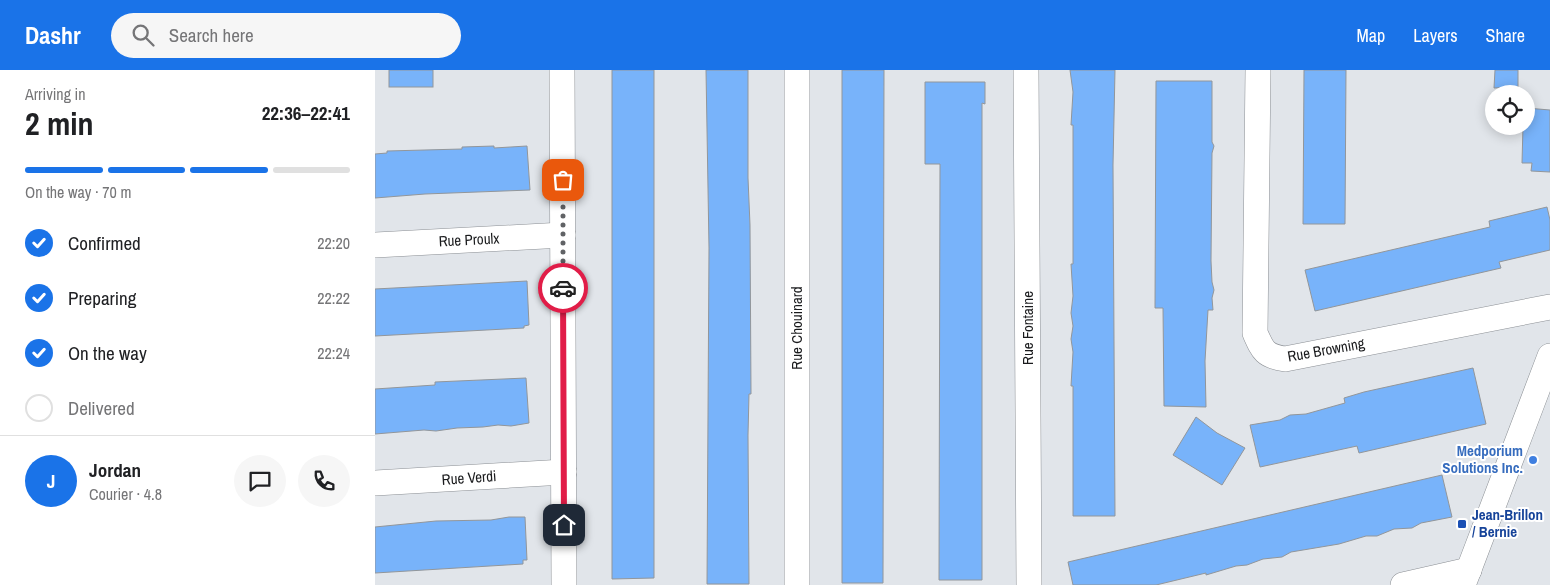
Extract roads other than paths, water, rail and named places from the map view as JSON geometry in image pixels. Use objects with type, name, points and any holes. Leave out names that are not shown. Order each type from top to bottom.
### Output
[{"type":"street","points":[[562,70],[564,585]]},
{"type":"street","name":"Rue Chouinard","points":[[797,70],[797,585]]},
{"type":"street","name":"Rue Fontaine","points":[[1026,70],[1029,585]]},
{"type":"street","name":"Rue Browning","points":[[1258,70],[1255,333],[1262,349],[1272,357],[1285,360],[1550,306]]},
{"type":"street","name":"Rue Proulx","points":[[375,245],[563,235]]},
{"type":"street","points":[[1403,585],[1466,578],[1550,356]]},
{"type":"street","name":"Rue Verdi","points":[[375,483],[564,472]]},
{"type":"place","name":"Medporium Solutions Inc.","points":[[1533,460]]},
{"type":"place","name":"Jean-Brillon / Bernie","points":[[1462,524]]}]
